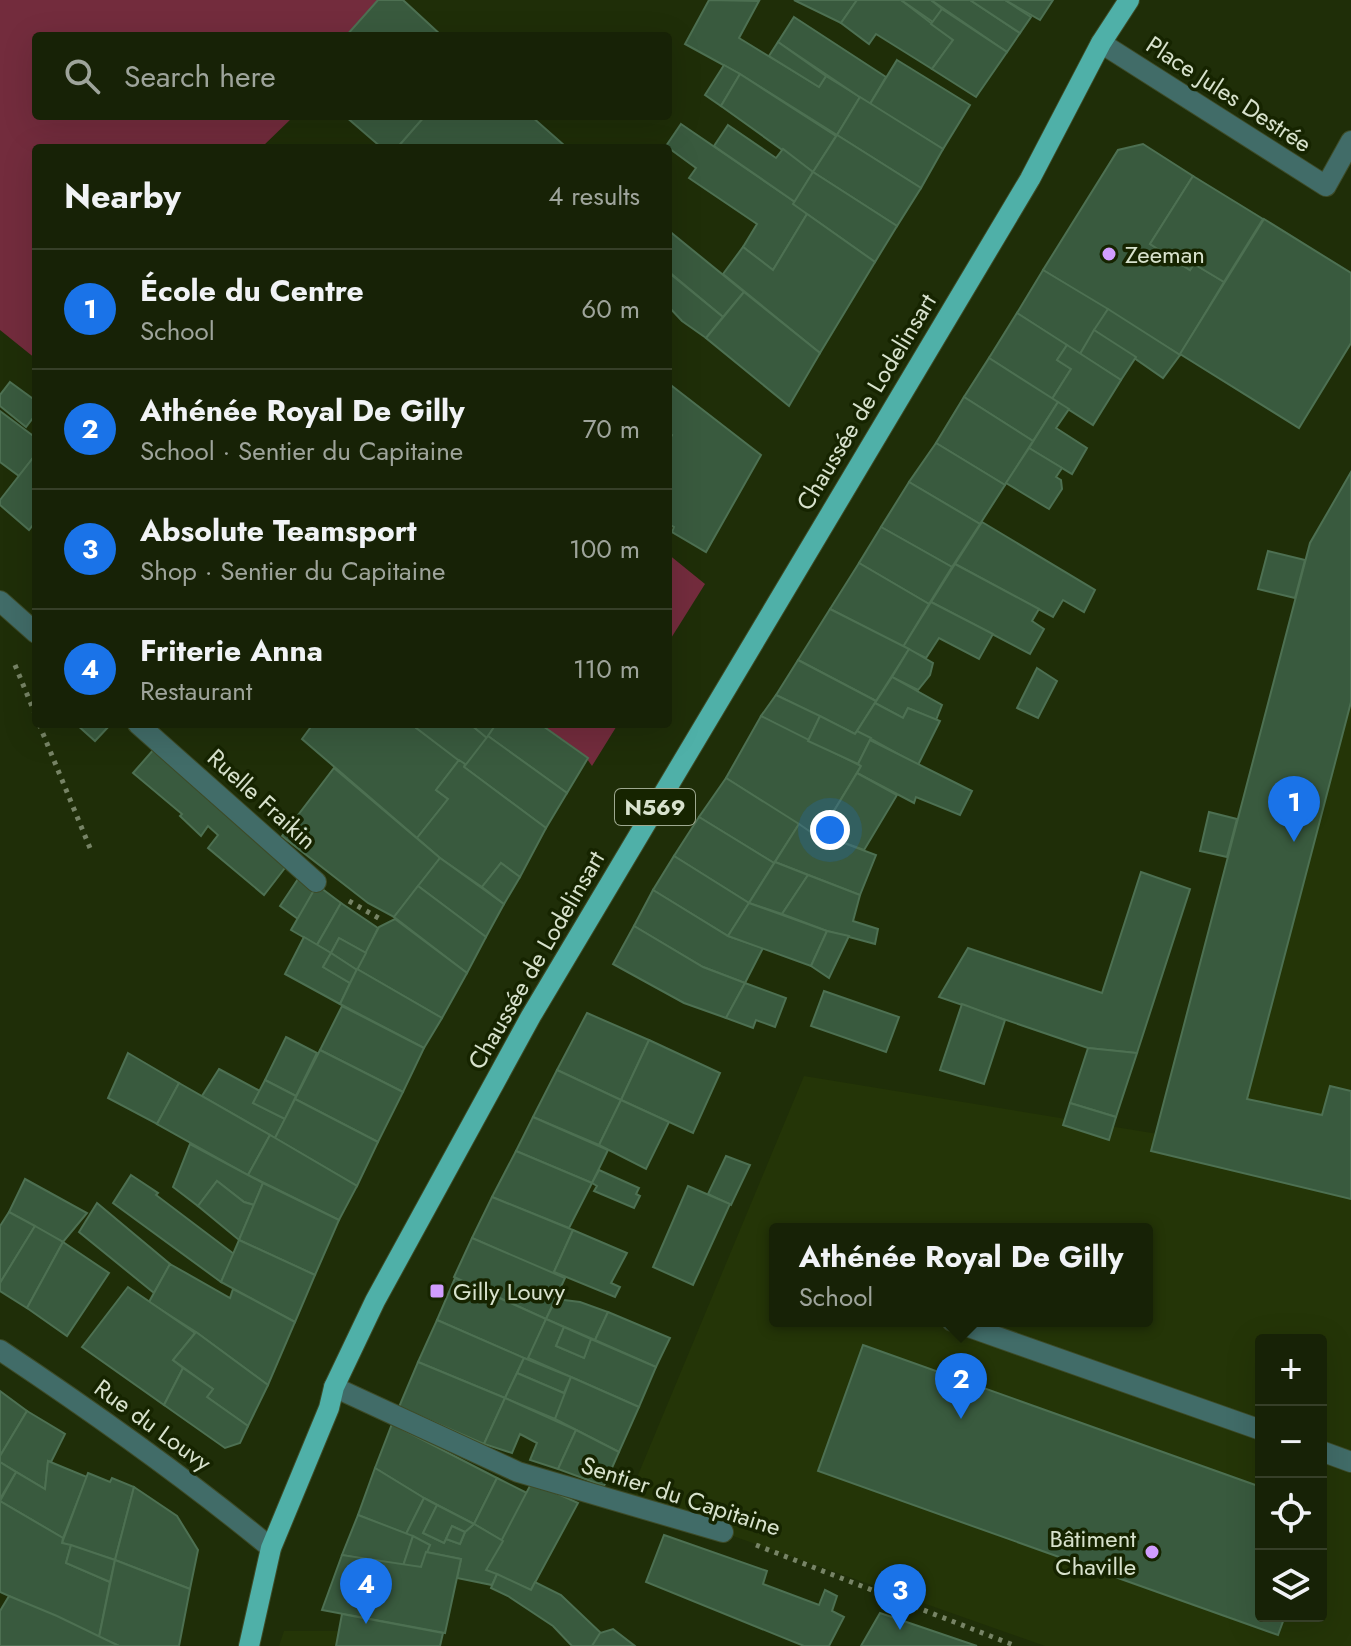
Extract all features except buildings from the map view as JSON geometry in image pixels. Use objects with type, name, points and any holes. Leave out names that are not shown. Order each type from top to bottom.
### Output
[{"type":"main road","name":"Chaussée de Lodelinsart","points":[[249,1646],[271,1548],[329,1408],[334,1387],[375,1301],[531,1016],[1030,179],[1101,43],[1129,0]]},
{"type":"street","name":"Place Jules Destrée","points":[[1101,43],[1326,186],[1351,141]]},
{"type":"street","points":[[0,601],[32,629]]},
{"type":"street","name":"Ruelle Fraikin","points":[[143,728],[316,882]]},
{"type":"street","points":[[969,1327],[1255,1428]]},
{"type":"street","name":"Rue du Louvy","points":[[0,1350],[71,1397],[229,1513],[271,1548]]},
{"type":"street","name":"Sentier du Capitaine","points":[[334,1387],[518,1472],[723,1532]]},
{"type":"street","points":[[1327,1453],[1351,1462]]},
{"type":"path","points":[[12,658],[32,706]]},
{"type":"path","points":[[41,728],[90,848]]},
{"type":"path","name":"Sentier du Capitaine","points":[[723,1532],[1016,1646]]},
{"type":"shaded area","points":[[0,0],[386,0],[358,32],[32,32],[32,120],[290,120],[265,144],[32,144],[32,356],[0,330]]},
{"type":"shaded area","points":[[1351,471],[1351,1646],[1045,1646],[628,1499],[804,1076],[1158,1134],[1315,550]]},
{"type":"shaded area","points":[[672,557],[705,584],[672,637]]},
{"type":"shaded area","points":[[544,728],[616,728],[592,766]]},
{"type":"shaded area","points":[[284,1631],[340,1631],[429,1646],[279,1646]]},
{"type":"place","name":"Zeeman","points":[[1109,254]]},
{"type":"place","name":"École du Centre","points":[[1294,842]]},
{"type":"place","name":"Gilly Louvy","points":[[437,1291]]},
{"type":"place","name":"Athénée Royal De Gilly","points":[[961,1419]]},
{"type":"place","name":"Bâtiment Chaville","points":[[1152,1552]]},
{"type":"place","name":"Friterie Anna","points":[[366,1624]]},
{"type":"place","name":"Absolute Teamsport","points":[[900,1630]]}]
